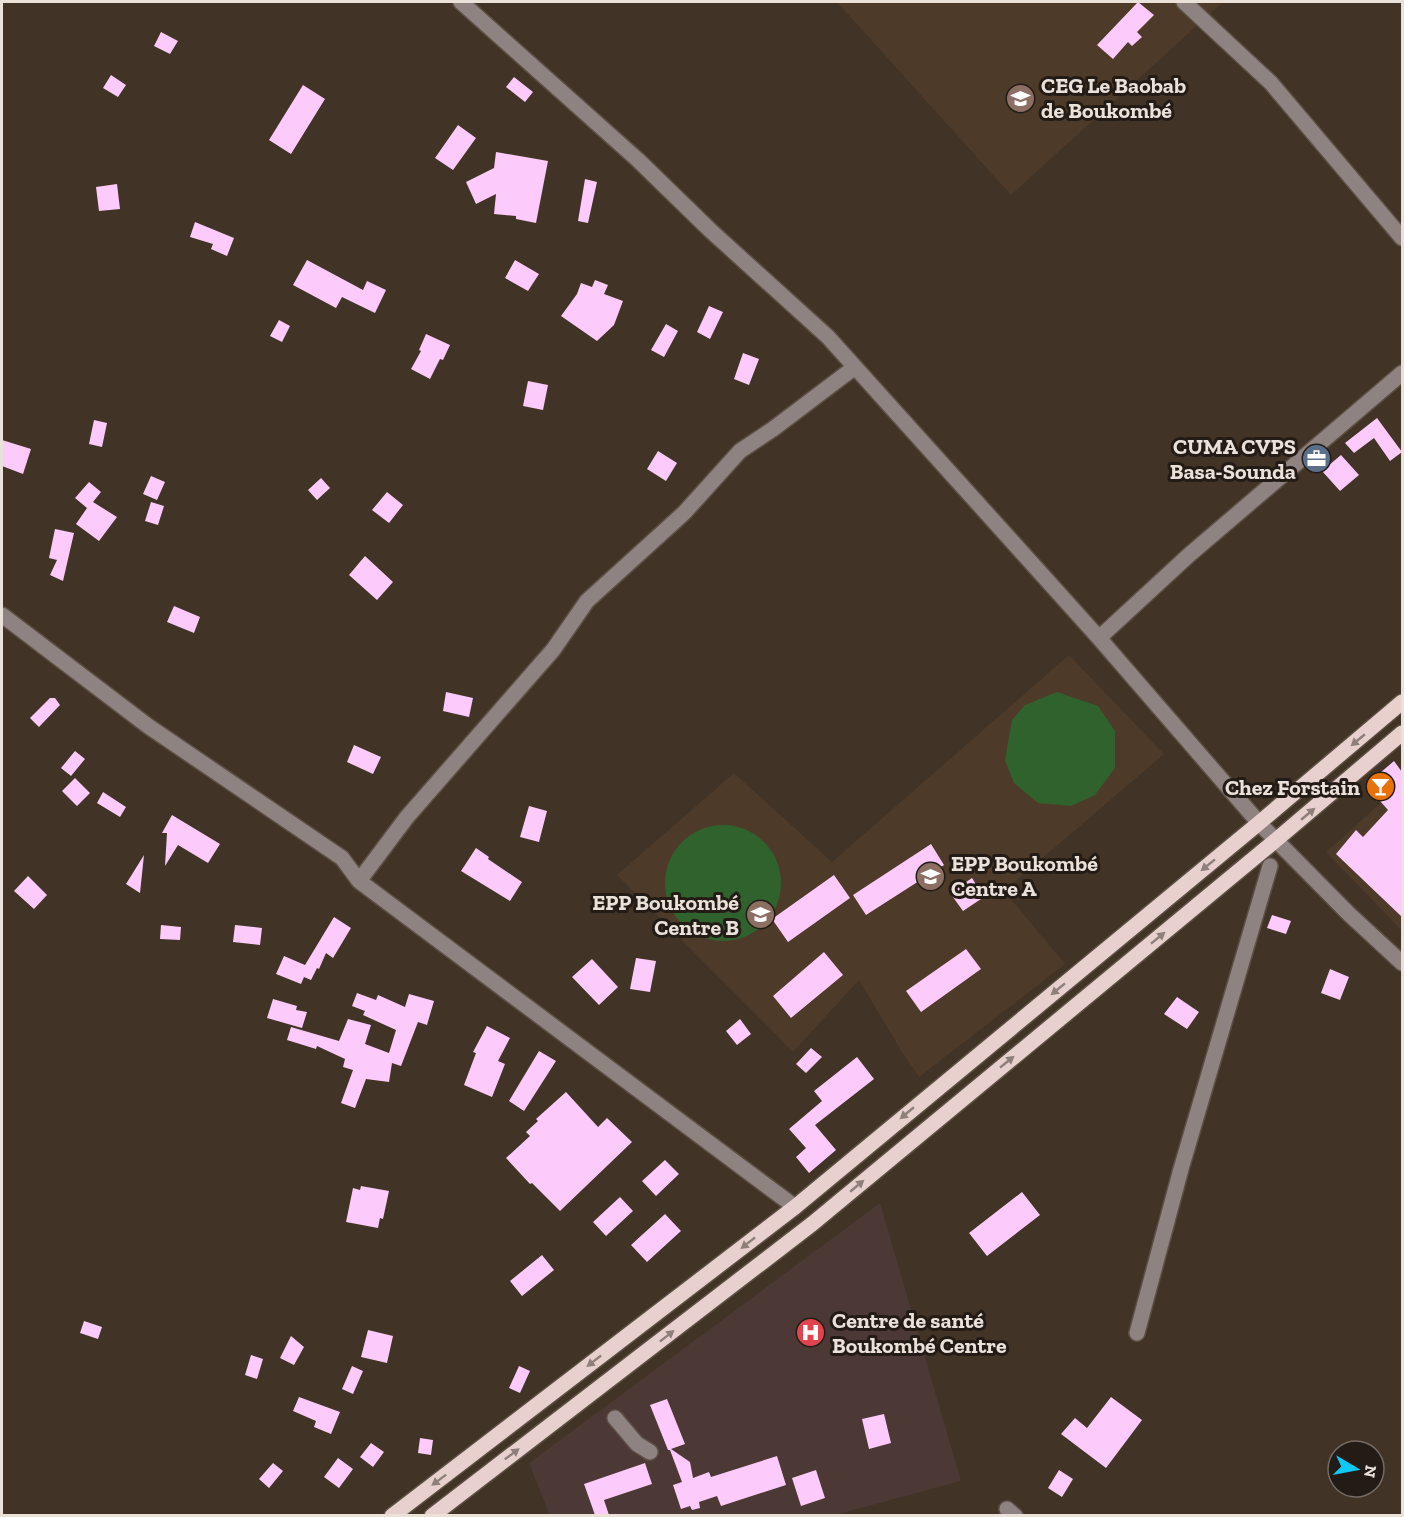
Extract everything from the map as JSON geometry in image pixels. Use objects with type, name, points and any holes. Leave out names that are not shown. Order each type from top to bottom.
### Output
[{"type":"main road","points":[[392,1515],[795,1207],[1402,702]]},
{"type":"main road","points":[[432,1515],[812,1224],[1402,733]]},
{"type":"street","points":[[461,2],[638,160],[711,231],[828,337],[1099,638],[1259,823],[1349,914],[1402,963]]},
{"type":"street","points":[[1184,2],[1271,83],[1402,238]]},
{"type":"street","points":[[358,881],[407,817],[553,650],[587,601],[684,513],[740,451],[855,367]]},
{"type":"street","points":[[1099,638],[1189,555],[1402,373]]},
{"type":"street","points":[[2,615],[148,726],[342,858],[358,881],[795,1207]]},
{"type":"street","points":[[1137,1334],[1180,1169],[1270,866]]},
{"type":"street","points":[[615,1418],[637,1444],[650,1452]]},
{"type":"shaded area","name":"CEG Le Baobab de Boukombé","points":[[837,2],[1223,2],[1011,195]]},
{"type":"shaded area","name":"EPP Boukombé Centre A","points":[[1069,655],[1164,754],[1004,891],[1065,964],[919,1077],[859,980],[793,1052],[617,875],[734,773],[832,862]]},
{"type":"shaded area","points":[[1402,784],[1402,931],[1326,852]]},
{"type":"shaded area","name":"Centre de santé Boukombé Centre","points":[[880,1203],[961,1481],[835,1515],[550,1516],[529,1463]]},
{"type":"green space","points":[[1057,692],[1098,706],[1115,731],[1115,768],[1095,795],[1071,806],[1038,803],[1014,783],[1005,760],[1012,720],[1025,705]]},
{"type":"green space","points":[[723,825],[745,829],[764,842],[777,861],[781,883],[777,905],[764,924],[745,937],[723,941],[701,937],[682,924],[669,905],[665,883],[669,861],[682,842],[701,829]]},
{"type":"building","points":[[1138,2],[1154,15],[1137,32],[1142,37],[1132,46],[1128,42],[1113,59],[1097,45]]},
{"type":"building","points":[[161,32],[178,41],[170,54],[154,46]]},
{"type":"building","points":[[111,75],[126,85],[118,97],[103,88]]},
{"type":"building","points":[[514,77],[533,92],[525,102],[506,87]]},
{"type":"building","points":[[303,85],[325,99],[291,154],[269,140]]},
{"type":"building","points":[[458,125],[476,138],[453,170],[435,158]]},
{"type":"building","points":[[496,152],[548,161],[536,223],[516,219],[516,216],[494,214],[496,194],[476,204],[466,182],[494,168]]},
{"type":"building","points":[[585,179],[597,182],[588,223],[578,221]]},
{"type":"building","points":[[117,184],[120,209],[99,211],[96,187]]},
{"type":"building","points":[[195,222],[234,238],[227,256],[211,249],[213,244],[190,237]]},
{"type":"building","points":[[307,260],[363,290],[367,281],[386,290],[375,313],[342,297],[336,308],[293,285]]},
{"type":"building","points":[[515,260],[539,274],[528,291],[505,278]]},
{"type":"building","points":[[595,280],[608,285],[604,294],[623,301],[614,325],[597,341],[561,316],[577,294],[581,283],[592,287]]},
{"type":"building","points":[[709,306],[723,312],[710,339],[697,332]]},
{"type":"building","points":[[279,320],[290,326],[282,342],[270,336]]},
{"type":"building","points":[[666,324],[678,331],[664,357],[651,350]]},
{"type":"building","points":[[426,334],[450,345],[430,379],[411,369],[421,351],[419,350]]},
{"type":"building","points":[[743,353],[759,359],[749,385],[734,379]]},
{"type":"building","points":[[528,381],[548,385],[543,410],[523,406]]},
{"type":"building","points":[[1377,418],[1402,452],[1390,461],[1374,438],[1354,453],[1345,443]]},
{"type":"building","points":[[94,420],[107,423],[102,447],[89,444]]},
{"type":"building","points":[[2,440],[31,449],[23,474],[2,466]]},
{"type":"building","points":[[658,451],[677,463],[666,481],[647,469]]},
{"type":"building","points":[[1341,455],[1359,475],[1340,491],[1322,471]]},
{"type":"building","points":[[151,476],[165,482],[157,500],[143,494]]},
{"type":"building","points":[[321,478],[330,488],[317,500],[308,490]]},
{"type":"building","points":[[89,482],[101,492],[93,502],[117,517],[99,541],[76,524],[87,508],[75,498]]},
{"type":"building","points":[[387,492],[403,505],[389,523],[372,510]]},
{"type":"building","points":[[151,502],[164,506],[158,525],[145,521]]},
{"type":"building","points":[[55,529],[74,533],[63,581],[50,575],[57,560],[49,558]]},
{"type":"building","points":[[365,556],[393,582],[377,600],[349,575]]},
{"type":"building","points":[[174,606],[200,617],[194,633],[167,622]]},
{"type":"building","points":[[446,692],[473,698],[469,717],[443,711]]},
{"type":"building","points":[[50,698],[55,698],[60,705],[39,727],[30,718]]},
{"type":"building","points":[[354,745],[381,757],[373,774],[347,762]]},
{"type":"building","points":[[75,751],[85,759],[71,776],[61,768]]},
{"type":"building","points":[[1394,761],[1402,772],[1402,917],[1336,854],[1356,830],[1363,837],[1388,810],[1366,785]]},
{"type":"building","points":[[75,778],[90,793],[77,806],[62,791]]},
{"type":"building","points":[[103,792],[126,807],[120,817],[97,803]]},
{"type":"building","points":[[529,806],[547,811],[539,842],[520,837]]},
{"type":"building","points":[[172,815],[220,844],[208,863],[178,845],[165,866],[167,833],[162,833]]},
{"type":"building","points":[[931,844],[944,865],[866,915],[853,895]]},
{"type":"building","points":[[476,848],[522,882],[510,901],[461,871]]},
{"type":"building","points":[[144,855],[140,893],[126,884]]},
{"type":"building","points":[[834,875],[850,898],[788,942],[772,919]]},
{"type":"building","points":[[28,876],[47,895],[34,909],[14,891]]},
{"type":"building","points":[[972,878],[984,897],[963,911],[950,893]]},
{"type":"building","points":[[1272,915],[1291,921],[1286,934],[1267,928]]},
{"type":"building","points":[[334,917],[351,928],[333,958],[326,953],[311,980],[304,977],[301,984],[276,974],[284,956],[305,965]]},
{"type":"building","points":[[161,925],[181,927],[180,940],[160,939]]},
{"type":"building","points":[[235,925],[262,928],[260,945],[233,942]]},
{"type":"building","points":[[966,949],[981,969],[921,1012],[906,991]]},
{"type":"building","points":[[824,952],[843,975],[791,1018],[773,996]]},
{"type":"building","points":[[636,958],[656,961],[650,992],[630,989]]},
{"type":"building","points":[[592,959],[618,987],[599,1005],[572,977]]},
{"type":"building","points":[[1330,969],[1349,977],[1340,1000],[1321,993]]},
{"type":"building","points":[[357,993],[376,1000],[378,995],[405,1007],[409,994],[434,1001],[427,1025],[418,1022],[401,1066],[392,1063],[389,1082],[366,1079],[355,1108],[341,1103],[353,1070],[343,1067],[345,1059],[317,1046],[316,1049],[287,1040],[291,1027],[339,1041],[348,1019],[371,1025],[365,1044],[389,1053],[396,1030],[363,1015],[365,1011],[352,1006]]},
{"type":"building","points":[[1177,997],[1199,1012],[1187,1029],[1164,1014]]},
{"type":"building","points":[[273,999],[297,1006],[296,1010],[307,1012],[302,1028],[267,1018]]},
{"type":"building","points":[[740,1019],[751,1034],[737,1045],[726,1031]]},
{"type":"building","points":[[487,1026],[510,1038],[498,1061],[505,1064],[492,1097],[464,1085],[476,1053],[473,1052]]},
{"type":"building","points":[[811,1048],[822,1057],[806,1073],[796,1064]]},
{"type":"building","points":[[539,1051],[556,1061],[524,1111],[509,1101]]},
{"type":"building","points":[[857,1057],[874,1079],[815,1125],[836,1150],[809,1173],[796,1157],[806,1148],[789,1129],[822,1101],[814,1091]]},
{"type":"building","points":[[566,1092],[598,1127],[607,1118],[632,1142],[560,1211],[506,1158],[530,1136],[526,1132],[538,1121],[536,1119]]},
{"type":"building","points":[[665,1160],[679,1174],[656,1196],[642,1181]]},
{"type":"building","points":[[361,1186],[389,1191],[383,1219],[380,1218],[378,1228],[346,1222],[353,1188],[360,1190]]},
{"type":"building","points":[[1022,1192],[1040,1215],[987,1256],[969,1233]]},
{"type":"building","points":[[620,1197],[633,1211],[606,1236],[593,1222]]},
{"type":"building","points":[[665,1214],[681,1231],[647,1262],[631,1245]]},
{"type":"building","points":[[542,1255],[554,1270],[522,1296],[510,1281]]},
{"type":"building","points":[[84,1321],[102,1327],[98,1339],[80,1333]]},
{"type":"building","points":[[368,1330],[393,1336],[387,1363],[361,1357]]},
{"type":"building","points":[[291,1336],[304,1347],[294,1365],[280,1358]]},
{"type":"building","points":[[251,1355],[263,1359],[257,1379],[245,1375]]},
{"type":"building","points":[[352,1366],[363,1371],[353,1394],[342,1389]]},
{"type":"building","points":[[519,1366],[530,1371],[520,1393],[509,1388]]},
{"type":"building","points":[[299,1397],[340,1412],[331,1434],[314,1427],[316,1421],[293,1411]]},
{"type":"building","points":[[1111,1397],[1142,1420],[1106,1468],[1061,1434],[1075,1418],[1087,1428]]},
{"type":"building","points":[[667,1399],[685,1444],[671,1449],[690,1462],[693,1478],[709,1472],[711,1477],[777,1456],[786,1485],[721,1506],[717,1496],[699,1502],[700,1508],[692,1510],[690,1506],[681,1509],[673,1485],[682,1482],[650,1405]]},
{"type":"building","points":[[884,1414],[891,1443],[869,1449],[862,1419]]},
{"type":"building","points":[[420,1438],[433,1440],[431,1455],[418,1453]]},
{"type":"building","points":[[371,1443],[384,1452],[373,1467],[360,1457]]},
{"type":"building","points":[[338,1458],[353,1469],[339,1488],[324,1477]]},
{"type":"building","points":[[273,1463],[283,1471],[269,1488],[259,1479]]},
{"type":"building","points":[[645,1463],[652,1484],[604,1500],[609,1515],[595,1515],[584,1484]]},
{"type":"building","points":[[816,1470],[825,1498],[801,1506],[792,1478]]},
{"type":"building","points":[[1059,1470],[1073,1479],[1062,1497],[1048,1488]]},
{"type":"place","name":"CEG Le Baobab de Boukombé","points":[[1020,98]]},
{"type":"place","name":"CUMA CVPS Basa-Sounda","points":[[1317,459]]},
{"type":"place","name":"Chez Forstain","points":[[1381,787]]},
{"type":"place","name":"EPP Boukombé Centre A","points":[[930,876]]},
{"type":"place","name":"EPP Boukombé Centre B","points":[[760,915]]},
{"type":"place","name":"Centre de santé Boukombé Centre","points":[[811,1333]]}]
